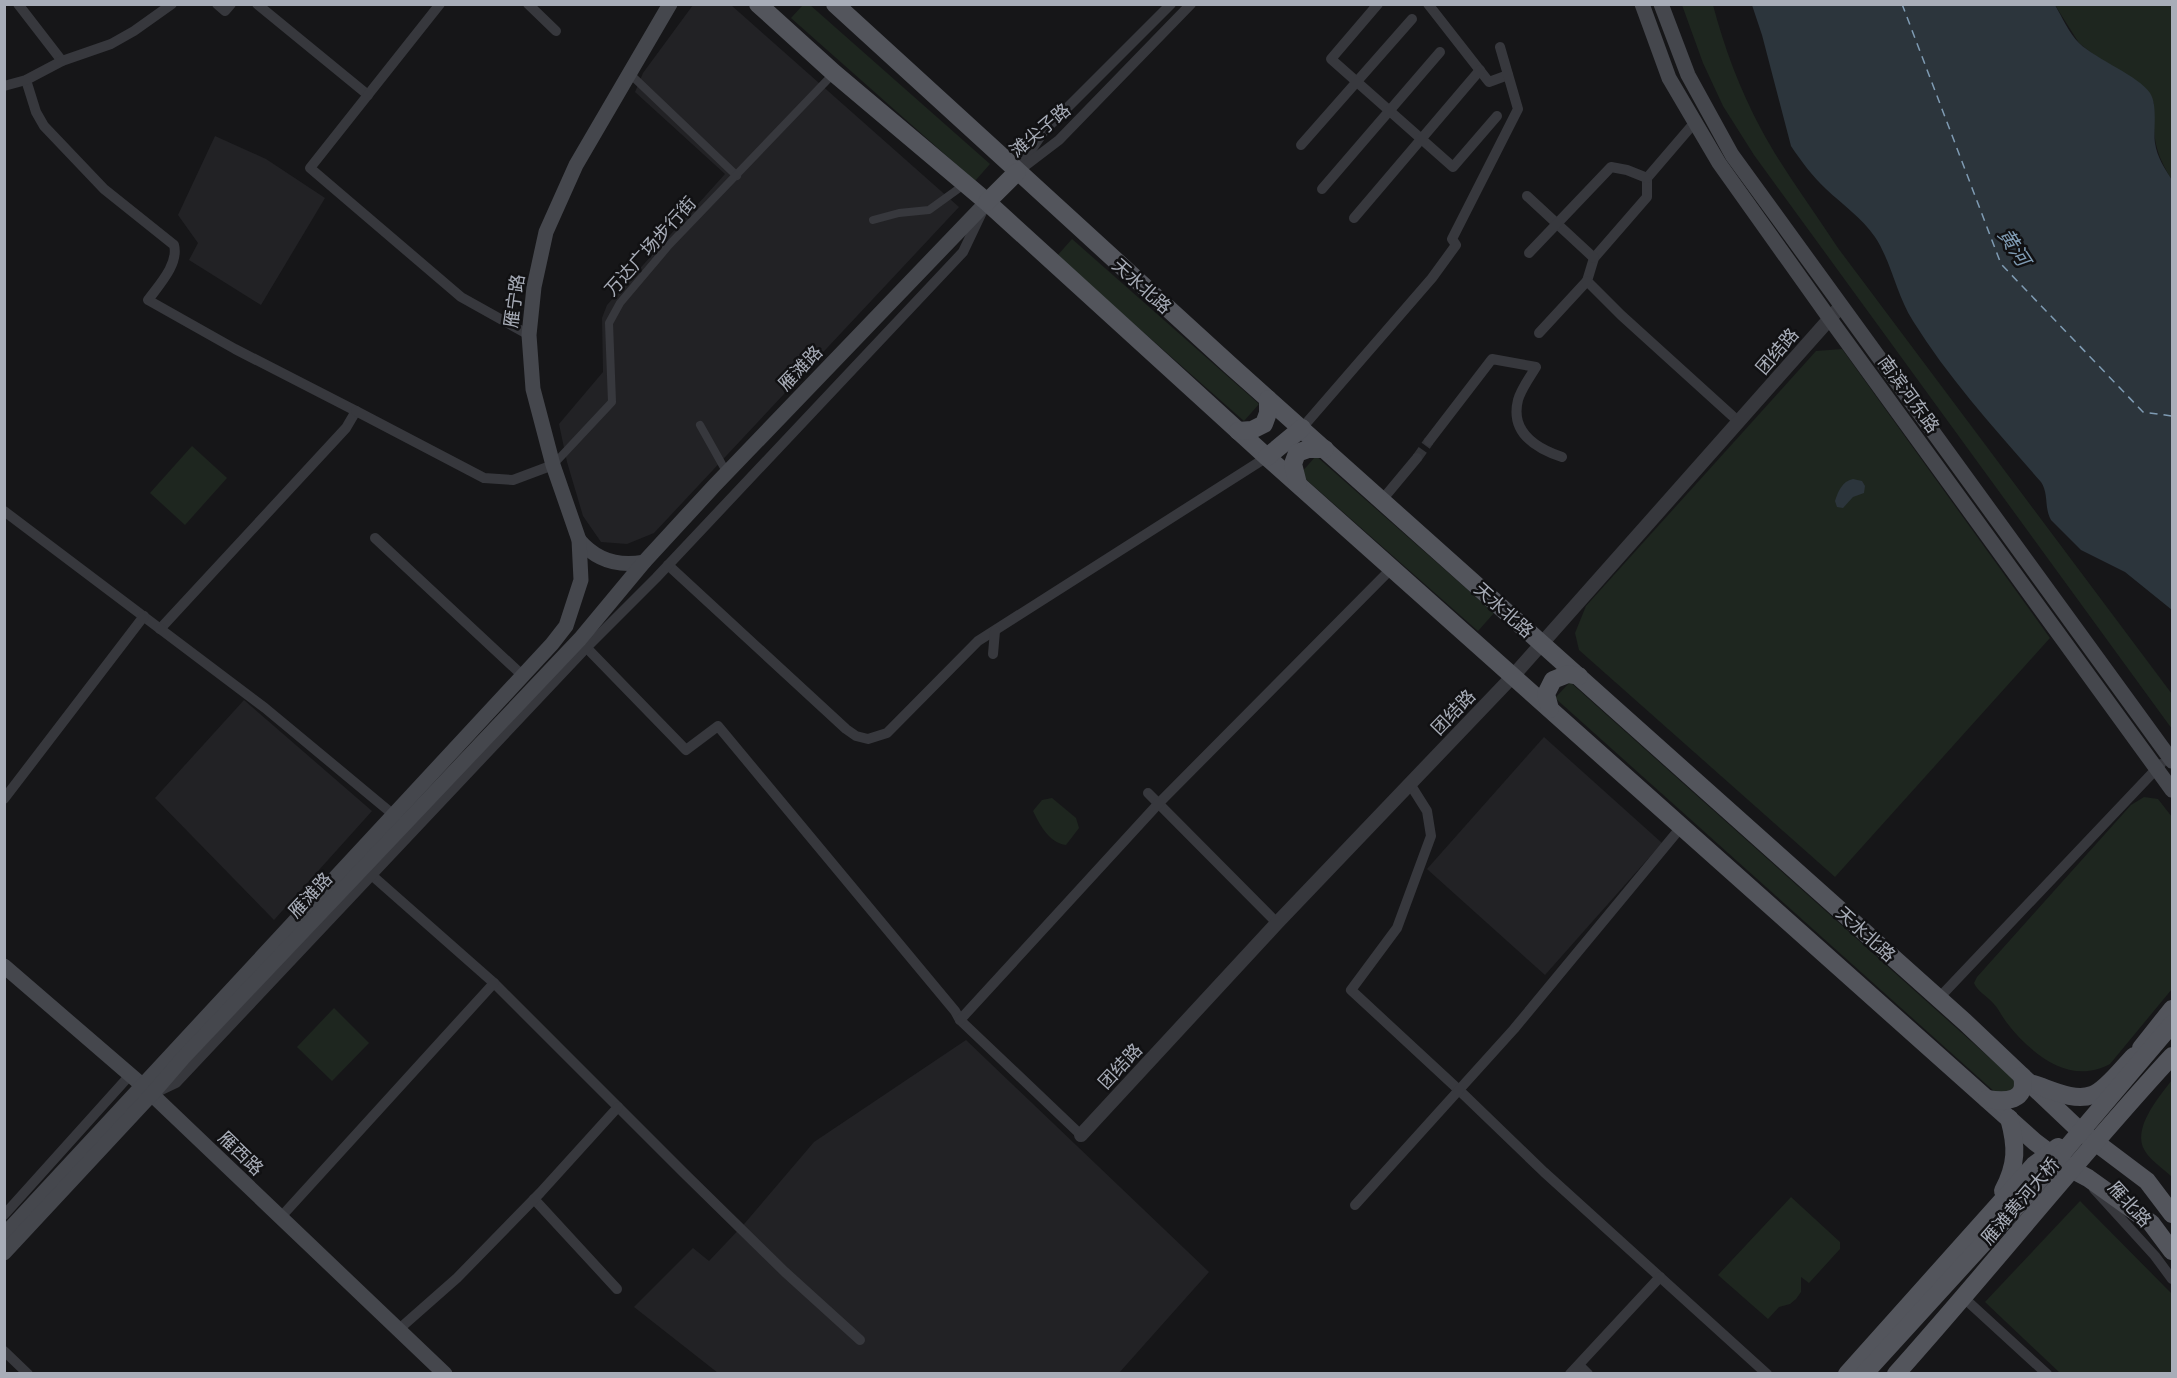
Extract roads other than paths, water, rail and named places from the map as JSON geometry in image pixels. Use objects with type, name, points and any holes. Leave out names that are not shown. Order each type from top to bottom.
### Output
[{"type":"main road","name":"雁宁路","points":[[566,627],[581,580],[579,540],[553,465],[533,389],[529,335],[534,286],[546,232],[576,165],[670,4]]},
{"type":"main road","points":[[758,4],[834,73],[966,183],[1267,458],[2035,1142],[2151,1223],[2172,1251]]},
{"type":"main road","name":"天水北路","points":[[835,4],[1268,399],[1938,999],[2078,1128],[2147,1180],[2172,1214]]},
{"type":"main road","name":"南滨河东路","points":[[1642,4],[1670,78],[1719,163],[2172,790]]},
{"type":"main road","name":"南滨河东路","points":[[1661,4],[1688,75],[1732,154],[2170,758]]},
{"type":"main road","points":[[987,202],[1017,172]]},
{"type":"main road","name":"雁滩路","points":[[4,1235],[9,1213],[141,1085],[183,1058],[363,866],[583,644],[644,562],[987,202]]},
{"type":"main road","points":[[1238,431],[1252,430],[1264,424],[1268,413],[1268,399]]},
{"type":"main road","points":[[1267,458],[1302,428]]},
{"type":"main road","points":[[1298,484],[1293,464],[1297,453],[1308,449],[1325,449]]},
{"type":"main road","points":[[579,540],[592,552],[608,561],[626,564],[644,562]]},
{"type":"main road","name":"雁滩路","points":[[363,866],[395,816],[566,627]]},
{"type":"main road","points":[[1551,709],[1546,694],[1553,680],[1568,674],[1579,676]]},
{"type":"main road","name":"雁西路","points":[[4,966],[141,1085],[445,1374]]},
{"type":"main road","points":[[1847,1374],[2034,1165],[2051,1153],[2100,1104],[2134,1056],[2172,1009]]},
{"type":"main road","name":"雁滩黄河大桥","points":[[1864,1374],[2020,1203],[2172,1024]]},
{"type":"main road","name":"雁滩黄河大桥","points":[[1876,1374],[2022,1216],[2172,1042]]},
{"type":"main road","points":[[1987,1099],[2003,1102],[2013,1100],[2021,1091],[2025,1079],[2072,1096],[2093,1095],[2134,1056]]},
{"type":"main road","points":[[1896,1374],[1964,1298],[2094,1142],[2172,1056]]},
{"type":"main road","name":"雁滩路","points":[[4,1254],[141,1085]]},
{"type":"main road","points":[[1993,1209],[2011,1175],[2015,1157],[2014,1138],[2009,1118]]},
{"type":"main road","points":[[2147,1180],[2172,1194]]},
{"type":"street","points":[[18,4],[62,62]]},
{"type":"street","points":[[4,86],[26,80],[62,62],[111,44],[172,4]]},
{"type":"street","points":[[217,4],[225,11],[231,4]]},
{"type":"street","points":[[257,4],[368,95]]},
{"type":"street","points":[[440,4],[310,168],[461,297],[529,335]]},
{"type":"street","points":[[528,4],[556,31]]},
{"type":"street","name":"滩尖子路","points":[[1017,172],[1044,131],[1171,4]]},
{"type":"street","name":"滩尖子路","points":[[1017,172],[1059,140],[1191,4]]},
{"type":"street","points":[[1378,4],[1331,59],[1453,167],[1497,116]]},
{"type":"street","points":[[1428,4],[1489,82],[1508,75]]},
{"type":"street","points":[[1301,145],[1412,19]]},
{"type":"street","points":[[1302,428],[1432,278],[1456,245],[1452,239],[1518,109],[1500,47]]},
{"type":"street","points":[[1322,189],[1440,52]]},
{"type":"street","points":[[1354,218],[1480,70]]},
{"type":"street","points":[[629,73],[736,176]]},
{"type":"street","name":"万达广场步行街","points":[[553,465],[612,402],[609,323],[613,312],[736,176],[834,73]]},
{"type":"street","points":[[26,80],[36,112],[44,126],[104,189],[174,245],[176,252],[174,261],[148,300],[235,349],[484,478],[513,480],[553,465]]},
{"type":"street","points":[[1539,333],[1587,281],[1594,258],[1647,197],[1647,178],[1695,122]]},
{"type":"street","points":[[1529,253],[1611,167],[1627,170],[1647,178]]},
{"type":"street","points":[[873,220],[899,213],[929,210],[966,183]]},
{"type":"street","points":[[1527,196],[1594,258]]},
{"type":"street","points":[[987,202],[963,252],[668,565],[583,644],[686,750],[718,726],[955,1011],[960,1020],[1081,1135]]},
{"type":"street","points":[[1587,281],[1738,422]]},
{"type":"street","name":"团结路","points":[[1081,1135],[1276,922],[1513,676],[1841,306]]},
{"type":"street","points":[[1429,441],[1492,359],[1536,367],[1519,399],[1516,415],[1522,433],[1534,445],[1562,457]]},
{"type":"street","points":[[160,629],[346,429],[356,411]]},
{"type":"street","points":[[700,425],[727,473]]},
{"type":"street","points":[[668,565],[846,729],[868,740],[887,733],[978,641],[1267,458]]},
{"type":"street","points":[[1382,500],[1416,458]]},
{"type":"street","points":[[4,511],[265,708],[395,816]]},
{"type":"street","points":[[375,538],[522,675]]},
{"type":"street","points":[[960,1020],[1159,803],[1392,568]]},
{"type":"street","points":[[4,799],[144,616]]},
{"type":"street","points":[[993,654],[996,631]]},
{"type":"street","points":[[1938,999],[2157,768],[2170,758]]},
{"type":"street","points":[[1410,784],[1427,810],[1431,836],[1397,928],[1351,990],[1460,1090],[1544,1172],[1764,1372]]},
{"type":"street","points":[[1148,793],[1276,922]]},
{"type":"street","points":[[1355,1205],[1514,1029],[1682,826]]},
{"type":"street","points":[[363,866],[494,983],[785,1272],[860,1340]]},
{"type":"street","points":[[280,1218],[494,983]]},
{"type":"street","points":[[398,1330],[457,1278],[534,1199],[618,1107]]},
{"type":"street","name":"雁北路","points":[[2088,1178],[2096,1193],[2156,1256],[2172,1279]]},
{"type":"street","points":[[534,1199],[617,1289]]},
{"type":"street","points":[[1570,1374],[1660,1277]]},
{"type":"street","points":[[1964,1298],[2047,1374]]},
{"type":"street","points":[[4,1351],[28,1374]]},
{"type":"street","points":[[1579,1365],[1588,1374]]},
{"type":"water","name":"黄河","points":[[1752,5],[2055,5],[2079,43],[2096,56],[2137,80],[2150,93],[2154,104],[2156,148],[2172,180],[2172,610],[2125,572],[2081,550],[2051,520],[2041,482],[1974,404],[1927,342],[1907,311],[1886,257],[1875,237],[1816,179],[1791,146]]},
{"type":"water","points":[[1853,479],[1862,481],[1865,486],[1864,493],[1853,497],[1843,508],[1837,507],[1835,501],[1843,484]]},
{"type":"tunnel","points":[[1417,458],[1429,441]]}]
